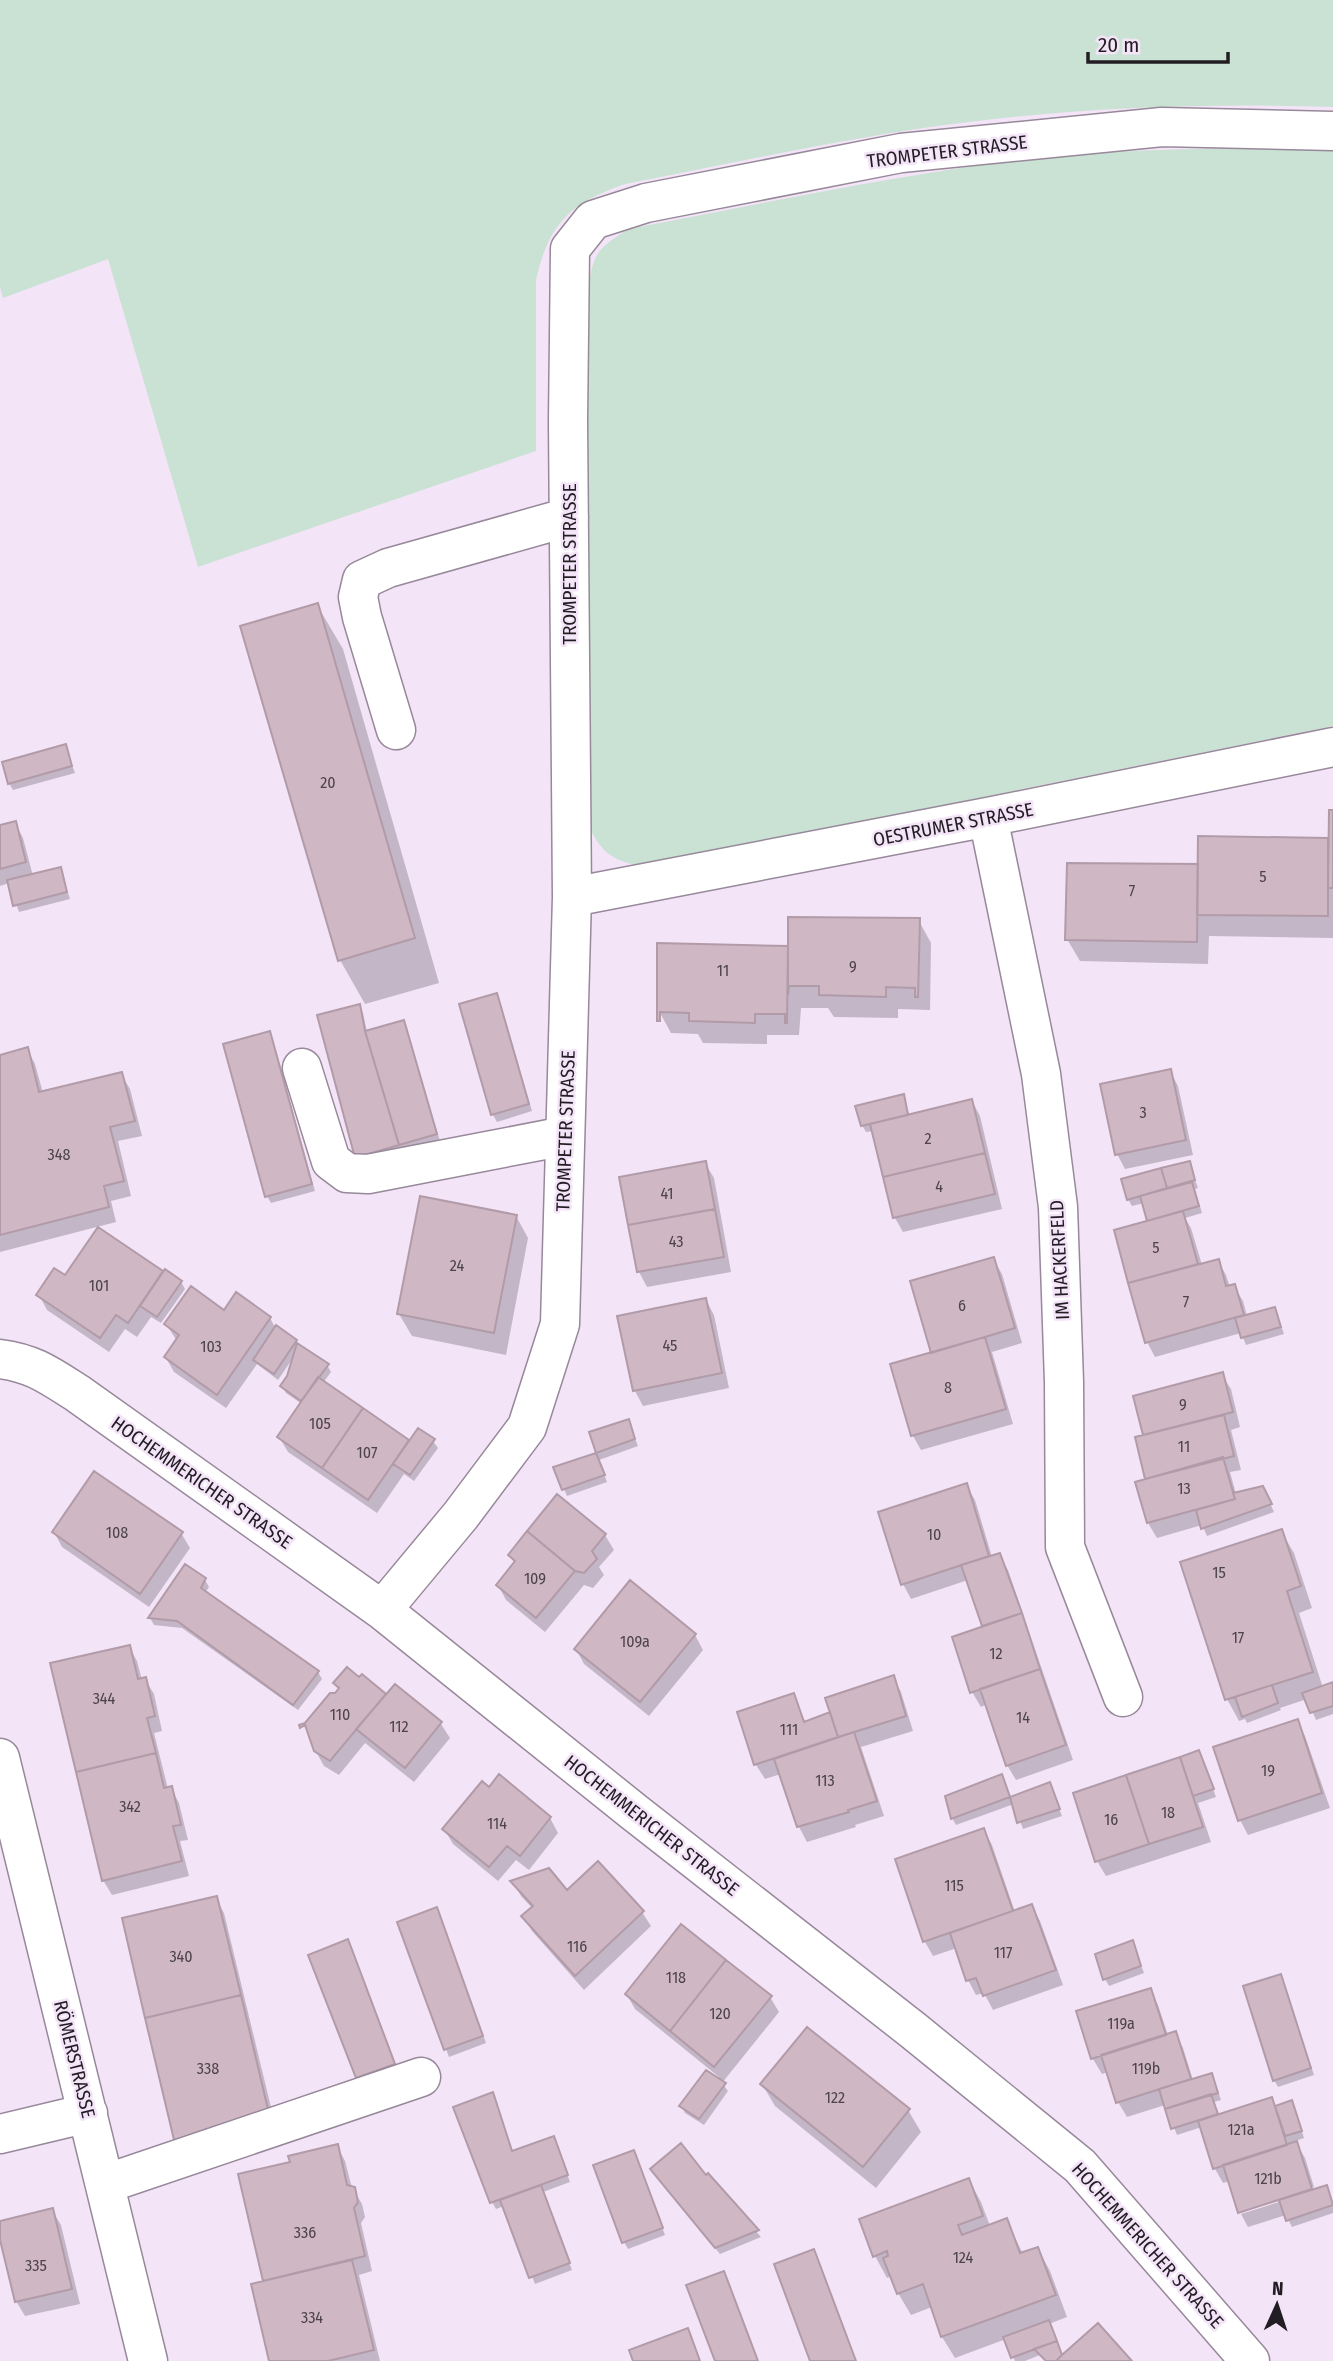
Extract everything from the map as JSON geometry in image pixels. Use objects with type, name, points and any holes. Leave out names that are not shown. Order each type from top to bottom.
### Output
[{"type":"street","name":"TROMPETER STRASSE","points":[[382,1609],[461,1515],[527,1427],[560,1324],[572,897],[570,249],[593,220],[646,203],[901,153],[1162,127],[1333,131]]},
{"type":"street","points":[[396,730],[362,617],[358,597],[362,580],[388,568],[569,517]]},
{"type":"street","name":"OESTRUMER STRASSE","points":[[572,897],[1333,747]]},
{"type":"street","name":"IM HACKERFELD","points":[[988,817],[1041,1074],[1058,1207],[1064,1382],[1065,1547],[1123,1697]]},
{"type":"street","points":[[302,1068],[331,1161],[346,1173],[368,1174],[565,1136]]},
{"type":"street","name":"HOCHEMMERICHER STRASSE","points":[[0,1359],[21,1362],[45,1373],[76,1393],[382,1609],[634,1812],[914,2031],[1080,2166],[1250,2361]]},
{"type":"street","name":"RÖMERSTRASSE","points":[[0,1758],[148,2361]]},
{"type":"street","points":[[105,2184],[421,2077]]},
{"type":"street","points":[[0,2134],[88,2113]]},
{"type":"green space","points":[[0,0],[1333,0],[1333,107],[1151,107],[969,122],[796,150],[625,184],[606,191],[565,217],[548,243],[541,260],[536,280],[536,451],[198,567],[108,259],[3,298],[0,287]]},
{"type":"green space","points":[[1283,148],[1333,151],[1333,726],[643,866],[608,854],[587,823],[588,289],[592,267],[603,247],[628,229],[928,173],[1093,153]]},
{"type":"building","points":[[318,603],[415,938],[338,961],[240,626]]},
{"type":"building","points":[[66,744],[72,766],[8,784],[2,762]]},
{"type":"building","points":[[1329,810],[1333,810],[1333,888],[1328,888]]},
{"type":"building","points":[[16,821],[26,862],[0,869],[0,825]]},
{"type":"building","points":[[1198,836],[1328,838],[1328,916],[1197,915]]},
{"type":"building","points":[[1067,863],[1198,864],[1197,942],[1065,940]]},
{"type":"building","points":[[61,867],[67,892],[13,906],[7,880]]},
{"type":"building","points":[[788,917],[920,918],[918,997],[915,997],[915,988],[886,987],[886,997],[819,995],[819,986],[789,986],[788,995]]},
{"type":"building","points":[[657,943],[788,946],[787,1023],[785,1014],[755,1014],[755,1023],[689,1021],[689,1013],[660,1012],[660,1021],[657,1021]]},
{"type":"building","points":[[497,993],[529,1104],[491,1115],[459,1004]]},
{"type":"building","points":[[360,1004],[365,1031],[399,1145],[355,1158],[317,1015]]},
{"type":"building","points":[[404,1020],[437,1134],[399,1145],[365,1031]]},
{"type":"building","points":[[270,1031],[312,1184],[265,1197],[223,1044]]},
{"type":"building","points":[[28,1047],[39,1092],[122,1072],[135,1121],[110,1127],[124,1181],[104,1186],[109,1207],[0,1235],[0,1055]]},
{"type":"building","points":[[1171,1069],[1186,1140],[1115,1155],[1100,1084]]},
{"type":"building","points":[[904,1094],[908,1115],[861,1126],[855,1106]]},
{"type":"building","points":[[972,1099],[985,1153],[883,1177],[870,1124]]},
{"type":"building","points":[[985,1153],[995,1194],[893,1218],[883,1177]]},
{"type":"building","points":[[706,1161],[715,1209],[628,1225],[619,1177]]},
{"type":"building","points":[[1190,1161],[1195,1180],[1167,1188],[1161,1168]]},
{"type":"building","points":[[1161,1168],[1167,1188],[1127,1200],[1121,1179]]},
{"type":"building","points":[[1192,1182],[1199,1206],[1147,1221],[1140,1196]]},
{"type":"building","points":[[420,1196],[517,1215],[494,1333],[397,1314]]},
{"type":"building","points":[[715,1209],[724,1257],[637,1272],[628,1225]]},
{"type":"building","points":[[1183,1211],[1198,1264],[1128,1283],[1114,1230]]},
{"type":"building","points":[[98,1227],[163,1271],[128,1323],[116,1315],[100,1338],[36,1295],[54,1268],[65,1275]]},
{"type":"building","points":[[994,1257],[1015,1328],[931,1353],[910,1281]]},
{"type":"building","points":[[1219,1259],[1226,1286],[1235,1284],[1244,1315],[1145,1343],[1128,1283]]},
{"type":"building","points":[[165,1269],[182,1281],[157,1317],[140,1306]]},
{"type":"building","points":[[191,1286],[224,1310],[236,1292],[271,1317],[217,1395],[164,1357],[179,1335],[164,1324]]},
{"type":"building","points":[[706,1298],[722,1373],[633,1391],[617,1316]]},
{"type":"building","points":[[1275,1307],[1281,1327],[1241,1338],[1235,1318]]},
{"type":"building","points":[[276,1325],[297,1340],[274,1374],[253,1360]]},
{"type":"building","points":[[985,1337],[1006,1409],[911,1436],[890,1364]]},
{"type":"building","points":[[297,1343],[329,1364],[301,1401],[280,1386],[287,1376]]},
{"type":"building","points":[[1223,1372],[1233,1412],[1143,1435],[1133,1396]]},
{"type":"building","points":[[318,1377],[363,1408],[322,1468],[277,1437]]},
{"type":"building","points":[[363,1408],[409,1440],[368,1500],[322,1468]]},
{"type":"building","points":[[1224,1415],[1234,1456],[1145,1479],[1135,1437]]},
{"type":"building","points":[[629,1419],[635,1439],[596,1453],[589,1432]]},
{"type":"building","points":[[418,1428],[435,1439],[410,1475],[393,1464]]},
{"type":"building","points":[[596,1453],[605,1475],[562,1490],[553,1467]]},
{"type":"building","points":[[1223,1457],[1235,1499],[1147,1523],[1135,1482]]},
{"type":"building","points":[[94,1471],[183,1532],[140,1594],[52,1532]]},
{"type":"building","points":[[967,1483],[989,1556],[901,1585],[878,1512]]},
{"type":"building","points":[[1263,1486],[1272,1504],[1201,1529],[1196,1510],[1235,1499],[1233,1493]]},
{"type":"building","points":[[557,1494],[606,1534],[592,1551],[597,1559],[584,1573],[575,1571],[527,1531]]},
{"type":"building","points":[[1282,1529],[1301,1586],[1287,1591],[1313,1672],[1225,1700],[1180,1562]]},
{"type":"building","points":[[527,1531],[575,1571],[536,1618],[496,1585],[515,1561],[508,1555]]},
{"type":"building","points":[[1000,1553],[1022,1613],[982,1626],[961,1565]]},
{"type":"building","points":[[185,1564],[206,1578],[201,1588],[319,1671],[293,1705],[177,1621],[148,1618]]},
{"type":"building","points":[[630,1580],[696,1634],[640,1702],[574,1649]]},
{"type":"building","points":[[1022,1613],[1040,1669],[970,1693],[952,1637]]},
{"type":"building","points":[[130,1645],[138,1679],[146,1677],[155,1716],[147,1718],[156,1753],[76,1772],[50,1663]]},
{"type":"building","points":[[347,1667],[359,1677],[362,1674],[386,1694],[330,1761],[314,1751],[305,1725],[300,1728],[299,1725],[305,1723],[330,1693],[335,1693],[339,1688],[333,1683]]},
{"type":"building","points":[[1040,1669],[1066,1745],[1006,1766],[980,1689]]},
{"type":"building","points":[[894,1675],[906,1716],[838,1737],[825,1698]]},
{"type":"building","points":[[1333,1682],[1333,1706],[1310,1713],[1302,1693]]},
{"type":"building","points":[[395,1684],[442,1722],[405,1768],[356,1729]]},
{"type":"building","points":[[1272,1685],[1278,1703],[1242,1717],[1235,1697]]},
{"type":"building","points":[[794,1693],[804,1722],[830,1712],[838,1737],[754,1765],[737,1712]]},
{"type":"building","points":[[1298,1719],[1322,1793],[1238,1821],[1213,1747]]},
{"type":"building","points":[[854,1732],[877,1801],[797,1827],[774,1759]]},
{"type":"building","points":[[1199,1750],[1214,1789],[1193,1796],[1180,1757]]},
{"type":"building","points":[[156,1753],[164,1788],[172,1786],[181,1825],[173,1826],[182,1861],[102,1881],[76,1772]]},
{"type":"building","points":[[1180,1757],[1203,1827],[1149,1844],[1126,1775]]},
{"type":"building","points":[[499,1774],[551,1817],[520,1856],[507,1846],[489,1867],[442,1829],[482,1781],[489,1787]]},
{"type":"building","points":[[1002,1774],[1010,1797],[951,1819],[945,1796]]},
{"type":"building","points":[[1126,1775],[1149,1844],[1095,1862],[1073,1793]]},
{"type":"building","points":[[1050,1782],[1060,1809],[1017,1823],[1010,1797]]},
{"type":"building","points":[[984,1828],[1013,1911],[923,1942],[895,1859]]},
{"type":"building","points":[[598,1861],[644,1911],[575,1976],[521,1916],[533,1906],[510,1881],[549,1868],[567,1890]]},
{"type":"building","points":[[217,1896],[241,1995],[145,2018],[122,1918]]},
{"type":"building","points":[[1032,1904],[1056,1970],[983,1996],[976,1978],[966,1981],[950,1933]]},
{"type":"building","points":[[437,1907],[483,2036],[444,2050],[397,1922]]},
{"type":"building","points":[[681,1924],[726,1960],[670,2031],[625,1994]]},
{"type":"building","points":[[348,1939],[395,2064],[356,2078],[308,1955]]},
{"type":"building","points":[[1133,1940],[1141,1966],[1103,1980],[1095,1954]]},
{"type":"building","points":[[726,1960],[772,1996],[714,2067],[670,2031]]},
{"type":"building","points":[[1281,1974],[1311,2068],[1273,2081],[1243,1986]]},
{"type":"building","points":[[1151,1988],[1166,2035],[1091,2059],[1076,2011]]},
{"type":"building","points":[[241,1995],[270,2118],[175,2144],[145,2018]]},
{"type":"building","points":[[807,2027],[910,2109],[863,2167],[760,2084]]},
{"type":"building","points":[[1176,2031],[1191,2079],[1116,2103],[1101,2055]]},
{"type":"building","points":[[706,2070],[726,2083],[699,2119],[679,2106]]},
{"type":"building","points":[[1212,2073],[1218,2093],[1165,2109],[1159,2089]]},
{"type":"building","points":[[493,2092],[512,2151],[554,2136],[568,2175],[490,2203],[453,2107]]},
{"type":"building","points":[[1211,2094],[1218,2114],[1171,2129],[1165,2109]]},
{"type":"building","points":[[1272,2097],[1287,2145],[1213,2169],[1198,2121]]},
{"type":"building","points":[[1292,2100],[1302,2131],[1285,2136],[1275,2106]]},
{"type":"building","points":[[1297,2141],[1312,2189],[1238,2213],[1223,2165]]},
{"type":"building","points":[[681,2143],[706,2175],[708,2173],[759,2230],[715,2248],[650,2169]]},
{"type":"building","points":[[338,2144],[347,2185],[355,2187],[358,2202],[354,2208],[365,2256],[263,2281],[238,2174],[290,2162],[288,2156]]},
{"type":"building","points":[[634,2150],[663,2228],[622,2243],[593,2165]]},
{"type":"building","points":[[969,2178],[983,2216],[958,2225],[962,2235],[1007,2218],[1020,2253],[1038,2247],[1056,2295],[941,2337],[923,2284],[897,2294],[883,2258],[888,2256],[887,2251],[873,2257],[859,2219]]},
{"type":"building","points":[[541,2185],[570,2263],[529,2278],[500,2200]]},
{"type":"building","points":[[1327,2185],[1333,2205],[1286,2221],[1279,2200]]},
{"type":"building","points":[[53,2208],[72,2289],[15,2302],[0,2240],[0,2221]]},
{"type":"building","points":[[814,2249],[856,2361],[810,2361],[774,2264]]},
{"type":"building","points":[[352,2260],[374,2350],[328,2361],[269,2361],[251,2284]]},
{"type":"building","points":[[724,2271],[758,2361],[715,2361],[686,2285]]},
{"type":"building","points":[[1049,2320],[1057,2341],[1011,2358],[1003,2337]]},
{"type":"building","points":[[1098,2323],[1132,2361],[1056,2361],[1062,2355]]},
{"type":"building","points":[[688,2328],[700,2361],[633,2361],[629,2350]]},
{"type":"building","points":[[1057,2341],[1062,2355],[1056,2361],[1046,2361],[1034,2349]]}]
